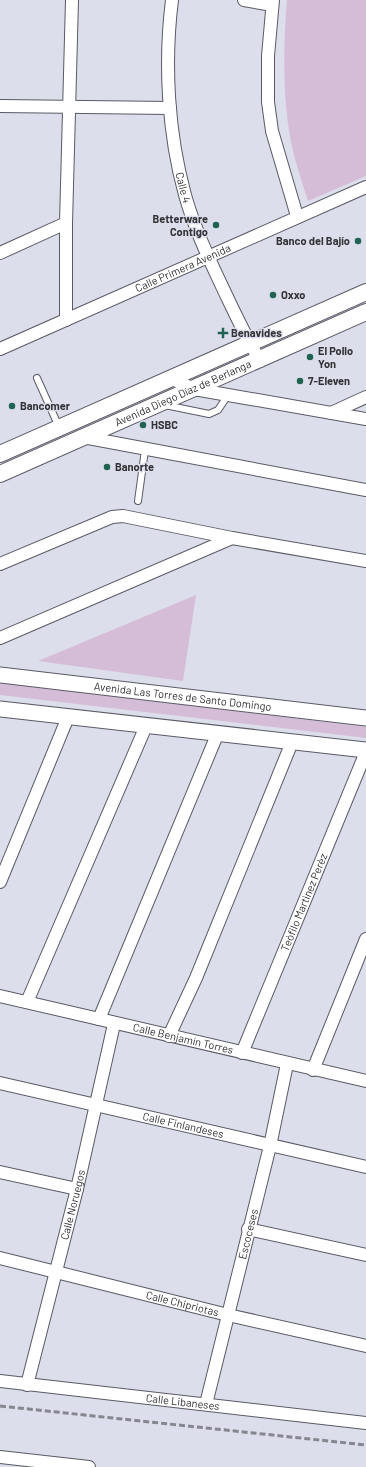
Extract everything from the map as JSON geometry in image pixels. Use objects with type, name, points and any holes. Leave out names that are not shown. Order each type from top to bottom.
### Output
[{"type":"main road","name":"Avenida Diego Díaz de Berlanga","points":[[0,454],[366,292]]},
{"type":"main road","name":"Avenida Diego Díaz de Berlanga","points":[[0,474],[260,361],[366,312]]},
{"type":"street","points":[[66,320],[66,223],[72,0]]},
{"type":"street","name":"Calle 4","points":[[172,0],[168,54],[170,108],[175,150],[184,191],[208,256],[249,343],[260,361]]},
{"type":"street","points":[[244,0],[272,3],[268,56],[268,102],[272,131],[297,216]]},
{"type":"street","points":[[0,106],[170,108]]},
{"type":"street","name":"Calle Primera Avenida","points":[[0,349],[297,216],[366,187]]},
{"type":"street","points":[[0,253],[66,223]]},
{"type":"street","points":[[170,378],[194,389],[366,419]]},
{"type":"street","points":[[331,413],[366,397]]},
{"type":"street","points":[[83,437],[145,450],[366,490]]},
{"type":"street","points":[[0,564],[112,517],[123,516],[232,538],[366,561]]},
{"type":"street","points":[[0,638],[232,538]]},
{"type":"street","name":"Avenida Las Torres de Santo Domingo","points":[[0,675],[366,718]]},
{"type":"street","points":[[0,710],[366,751]]},
{"type":"street","points":[[0,882],[68,717]]},
{"type":"street","points":[[27,1002],[146,726]]},
{"type":"street","points":[[99,1019],[217,735]]},
{"type":"street","points":[[169,1036],[196,978],[292,742]]},
{"type":"street","name":"Teòfilo Martìnez Perèz","points":[[242,1053],[366,751]]},
{"type":"street","points":[[313,1070],[366,939]]},
{"type":"street","name":"Calle Benjamín Torres","points":[[0,996],[99,1019],[114,1024],[366,1081]]},
{"type":"street","name":"Calle Noruegos","points":[[27,1384],[77,1189],[114,1024]]},
{"type":"street","name":"Escoceses","points":[[206,1404],[248,1229],[270,1146],[287,1064]]},
{"type":"street","name":"Calle Finlandeses","points":[[0,1083],[366,1167]]},
{"type":"street","points":[[0,1172],[77,1189]]},
{"type":"street","points":[[248,1229],[366,1256]]},
{"type":"street","name":"Calle Chipriotas","points":[[0,1258],[228,1315],[366,1346]]},
{"type":"street","name":"Calle Libaneses","points":[[0,1382],[366,1423]]},
{"type":"street","points":[[6,1461],[89,1467]]},
{"type":"lane","points":[[37,378],[59,428]]},
{"type":"lane","points":[[159,404],[208,414],[218,410],[228,395]]},
{"type":"lane","points":[[138,500],[145,450]]},
{"type":"shaded area","points":[[287,0],[366,0],[366,176],[308,201],[294,155],[285,98],[284,58]]},
{"type":"shaded area","points":[[196,595],[183,681],[38,661]]},
{"type":"shaded area","points":[[0,682],[366,727],[366,738],[0,695]]},
{"type":"railway","points":[[0,1406],[366,1445]]},
{"type":"place","name":"Betterware Contigo","points":[[216,225]]},
{"type":"place","name":"Banco del Bajío","points":[[358,241]]},
{"type":"place","name":"Oxxo","points":[[273,295]]},
{"type":"place","name":"Benavides","points":[[223,333]]},
{"type":"place","name":"El Pollo Yon","points":[[310,357]]},
{"type":"place","name":"7-Eleven","points":[[300,381]]},
{"type":"place","name":"Bancomer","points":[[12,406]]},
{"type":"place","name":"HSBC","points":[[143,425]]},
{"type":"place","name":"Banorte","points":[[107,467]]}]
